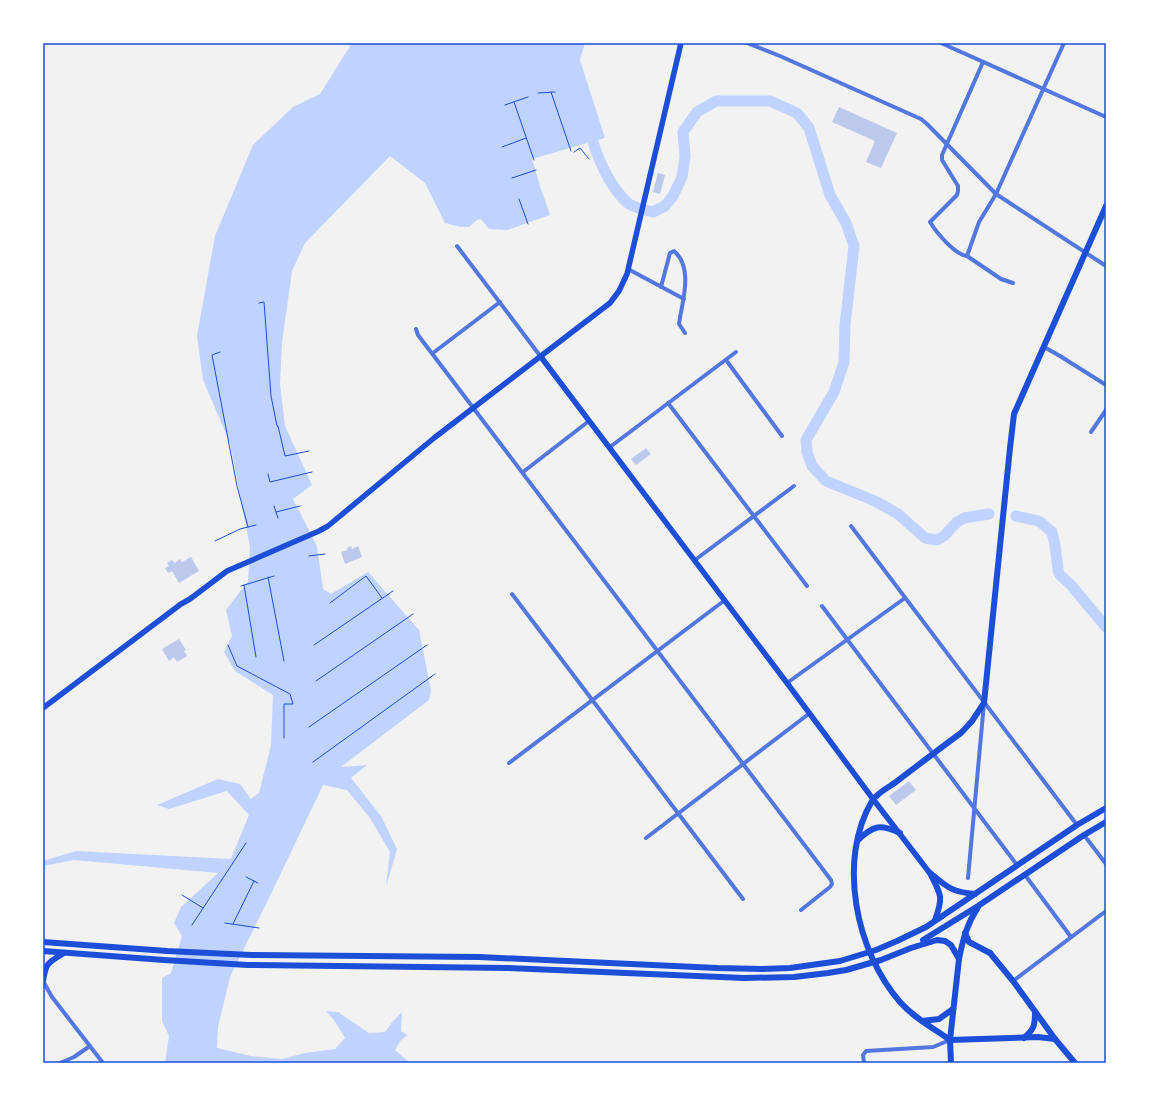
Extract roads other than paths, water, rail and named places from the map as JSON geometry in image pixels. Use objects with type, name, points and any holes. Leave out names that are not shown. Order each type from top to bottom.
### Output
[{"type":"main road","points":[[43,708],[227,571],[328,526],[473,407],[541,357],[610,303],[621,287],[628,270],[681,43]]},
{"type":"main road","points":[[1055,1039],[1038,1037],[950,1040],[922,1021],[901,1003],[878,971],[864,936],[857,907],[854,884],[854,864],[857,841],[862,821],[873,799],[961,733],[972,721],[984,703],[1013,419],[1106,206]]},
{"type":"main road","points":[[541,357],[929,872],[940,891],[941,903],[935,921]]},
{"type":"main road","points":[[43,942],[166,951],[251,955],[479,958],[717,968],[776,968],[819,964],[863,954],[902,939],[935,921],[1077,825],[1106,808]]},
{"type":"main road","points":[[911,948],[1106,822]]},
{"type":"main road","points":[[857,841],[868,831],[877,826],[889,828],[900,833]]},
{"type":"main road","points":[[929,872],[947,887],[961,892],[975,894]]},
{"type":"main road","points":[[951,1063],[950,1040],[959,959],[965,933],[978,906]]},
{"type":"main road","points":[[965,933],[969,942],[990,953],[1075,1063]]},
{"type":"main road","points":[[43,951],[248,965],[500,967],[712,977],[771,978],[846,970],[880,960],[930,941],[940,940],[951,945],[959,959]]},
{"type":"main road","points":[[43,981],[46,965],[64,953]]},
{"type":"main road","points":[[922,1021],[939,1019],[954,1009]]},
{"type":"main road","points":[[1024,1038],[1032,1030],[1035,1022],[1035,1012]]},
{"type":"street","points":[[746,43],[780,56],[914,115],[928,124],[996,194],[1106,266]]},
{"type":"street","points":[[941,43],[1106,117]]},
{"type":"street","points":[[967,256],[979,222],[996,194],[1064,43]]},
{"type":"street","points":[[983,62],[943,150],[941,158],[958,186],[958,191],[930,222],[935,230],[955,250],[967,256],[1006,282],[1013,283]]},
{"type":"street","points":[[457,246],[541,357]]},
{"type":"street","points":[[661,287],[670,253],[674,251],[684,268],[684,299],[679,324],[685,333]]},
{"type":"street","points":[[628,270],[684,299]]},
{"type":"street","points":[[433,353],[500,302]]},
{"type":"street","points":[[416,329],[473,407],[826,874],[832,884],[801,910]]},
{"type":"street","points":[[1044,347],[1106,385]]},
{"type":"street","points":[[610,447],[736,352]]},
{"type":"street","points":[[726,360],[782,436]]},
{"type":"street","points":[[668,403],[807,586]]},
{"type":"street","points":[[1090,432],[1106,410]]},
{"type":"street","points":[[523,472],[589,421]]},
{"type":"street","points":[[695,560],[794,486]]},
{"type":"street","points":[[851,526],[1077,825]]},
{"type":"street","points":[[512,594],[742,899]]},
{"type":"street","points":[[787,683],[905,598]]},
{"type":"street","points":[[509,763],[725,600]]},
{"type":"street","points":[[822,606],[1017,865]]},
{"type":"street","points":[[968,878],[984,703]]},
{"type":"street","points":[[646,838],[810,713]]},
{"type":"street","points":[[1084,835],[1106,864]]},
{"type":"street","points":[[1025,875],[1071,937]]},
{"type":"street","points":[[1013,981],[1106,911]]},
{"type":"street","points":[[43,981],[52,997],[103,1063]]},
{"type":"street","points":[[864,1063],[864,1053],[866,1051],[933,1047],[950,1040]]},
{"type":"street","points":[[60,1063],[74,1057],[90,1046]]},
{"type":"water","points":[[352,43],[585,43],[580,60],[605,138],[532,159],[550,215],[507,230],[489,229],[481,219],[477,220],[469,227],[460,227],[445,223],[425,183],[390,156],[305,243],[292,271],[282,343],[280,384],[285,426],[312,485],[293,499],[317,546],[323,589],[331,594],[368,572],[419,630],[431,690],[429,700],[341,767],[367,765],[351,778],[381,816],[397,849],[386,887],[390,852],[370,818],[347,790],[323,785],[230,977],[218,1027],[217,1048],[251,1056],[282,1059],[305,1053],[335,1049],[345,1038],[334,1020],[326,1011],[338,1012],[369,1033],[385,1032],[402,1012],[401,1031],[408,1035],[401,1040],[395,1050],[410,1063],[165,1063],[169,1036],[162,1021],[162,978],[171,973],[182,936],[174,923],[181,907],[218,873],[74,860],[43,866],[43,861],[76,851],[231,859],[249,815],[227,791],[169,809],[157,805],[218,779],[240,784],[251,799],[259,793],[271,745],[273,695],[235,671],[224,652],[232,636],[226,610],[248,581],[250,547],[230,443],[203,380],[197,336],[215,236],[253,145],[293,107],[320,94]]},
{"type":"waterway","points":[[593,142],[607,175],[617,191],[629,204],[637,208],[653,212],[665,206],[673,196],[682,177],[685,156],[683,132],[697,112],[716,101],[770,101],[797,113],[809,128],[830,195],[846,223],[854,246],[845,325],[844,362],[834,392],[806,440],[807,452],[812,466],[826,481],[875,501],[898,514],[925,538],[937,540],[944,536],[957,522],[964,518],[989,514]]},
{"type":"waterway","points":[[1016,516],[1039,521],[1052,532],[1060,575],[1070,584],[1106,627]]}]
